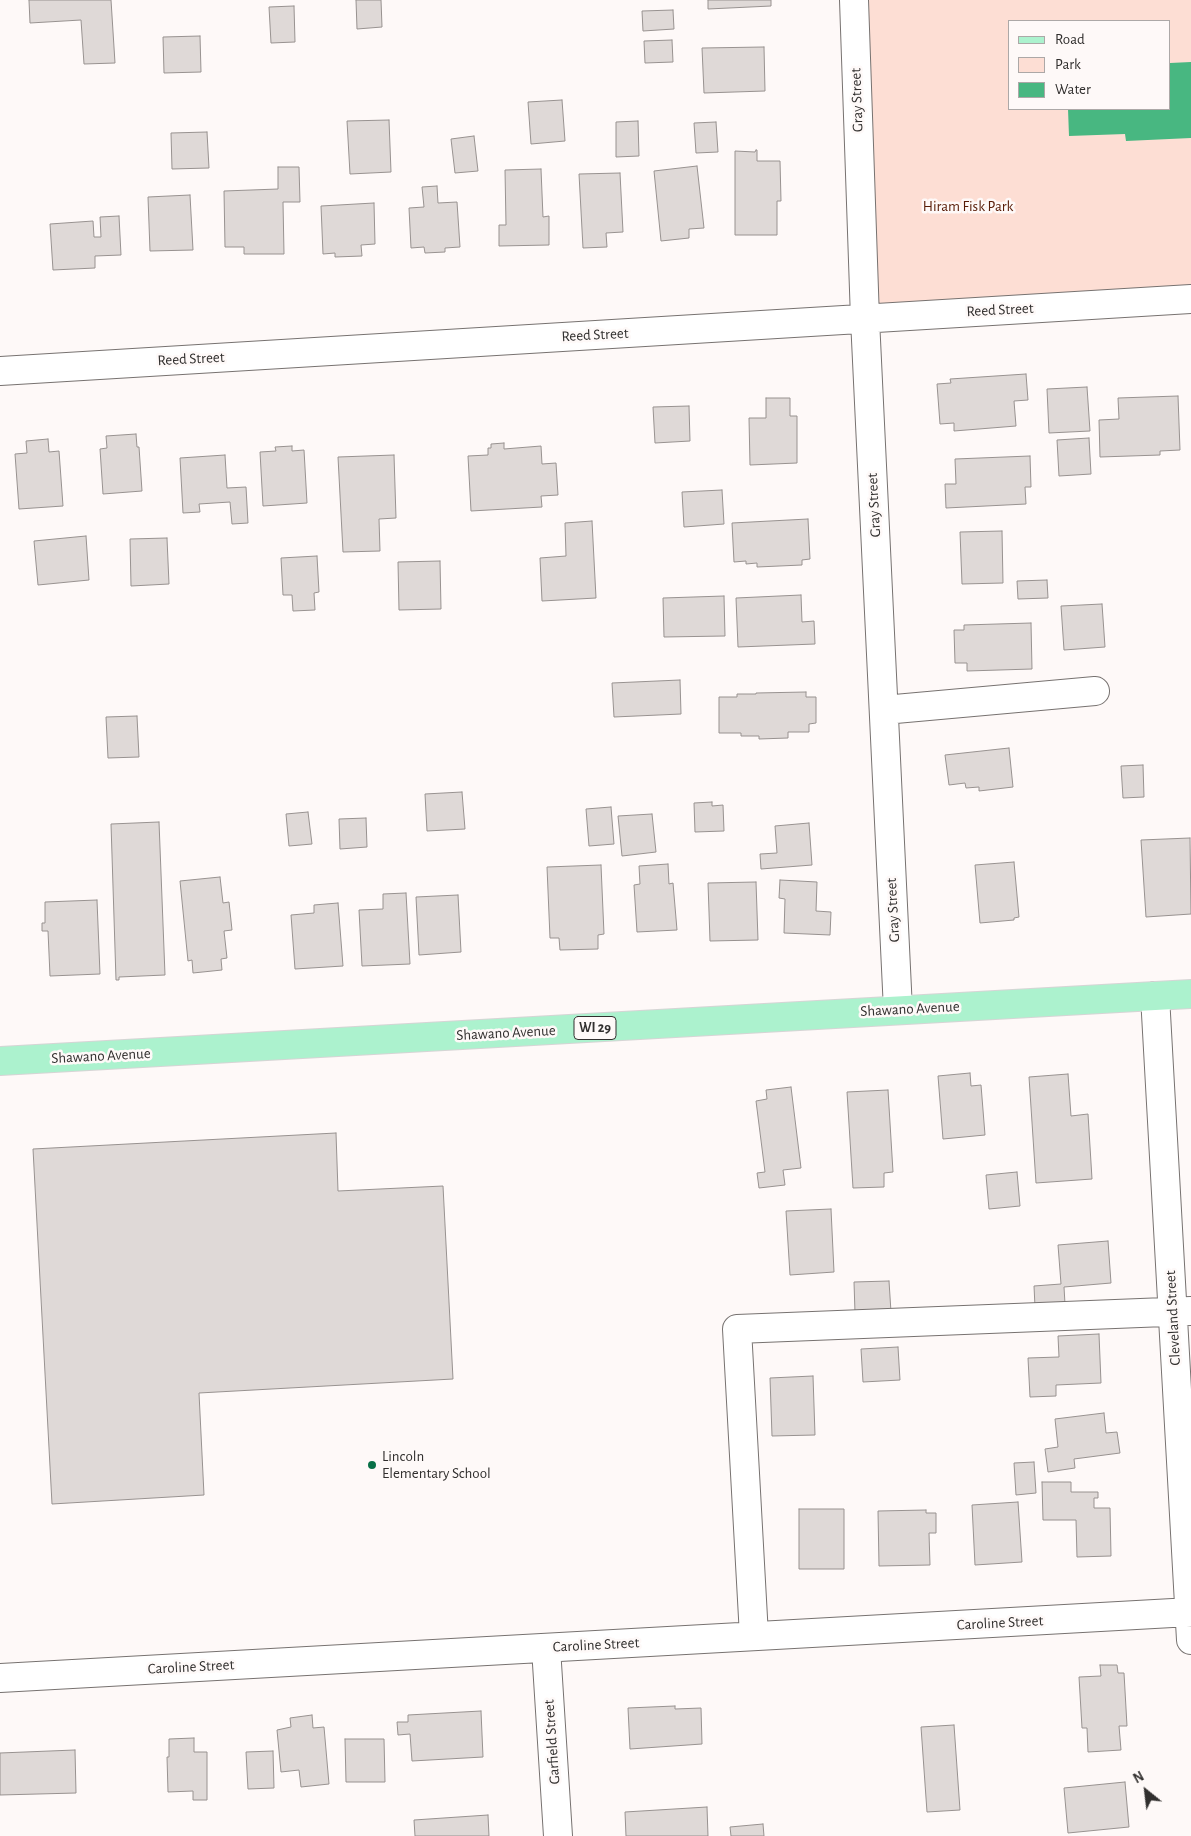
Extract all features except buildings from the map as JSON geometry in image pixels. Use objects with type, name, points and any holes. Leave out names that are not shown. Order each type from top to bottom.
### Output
[{"type":"main road","name":"Shawano Avenue","points":[[0,1061],[1191,994]]},
{"type":"street","name":"Gray Street","points":[[854,0],[866,319],[898,1010]]},
{"type":"street","name":"Reed Street","points":[[0,371],[1191,299]]},
{"type":"street","points":[[884,710],[1095,691]]},
{"type":"street","name":"Cleveland Street","points":[[1155,996],[1182,1312],[1191,1640]]},
{"type":"street","points":[[754,1636],[737,1329],[1182,1312]]},
{"type":"street","name":"Caroline Street","points":[[0,1678],[1190,1612]]},
{"type":"street","name":"Garfield Street","points":[[546,1648],[558,1836]]},
{"type":"green space","name":"Hiram Fisk Park","points":[[854,0],[1191,0],[1191,299],[865,319]]},
{"type":"water","points":[[1191,62],[1191,138],[1126,141],[1125,134],[1069,136],[1068,110],[1171,110],[1171,63]]},
{"type":"place","name":"Lincoln Elementary School","points":[[372,1465]]}]
